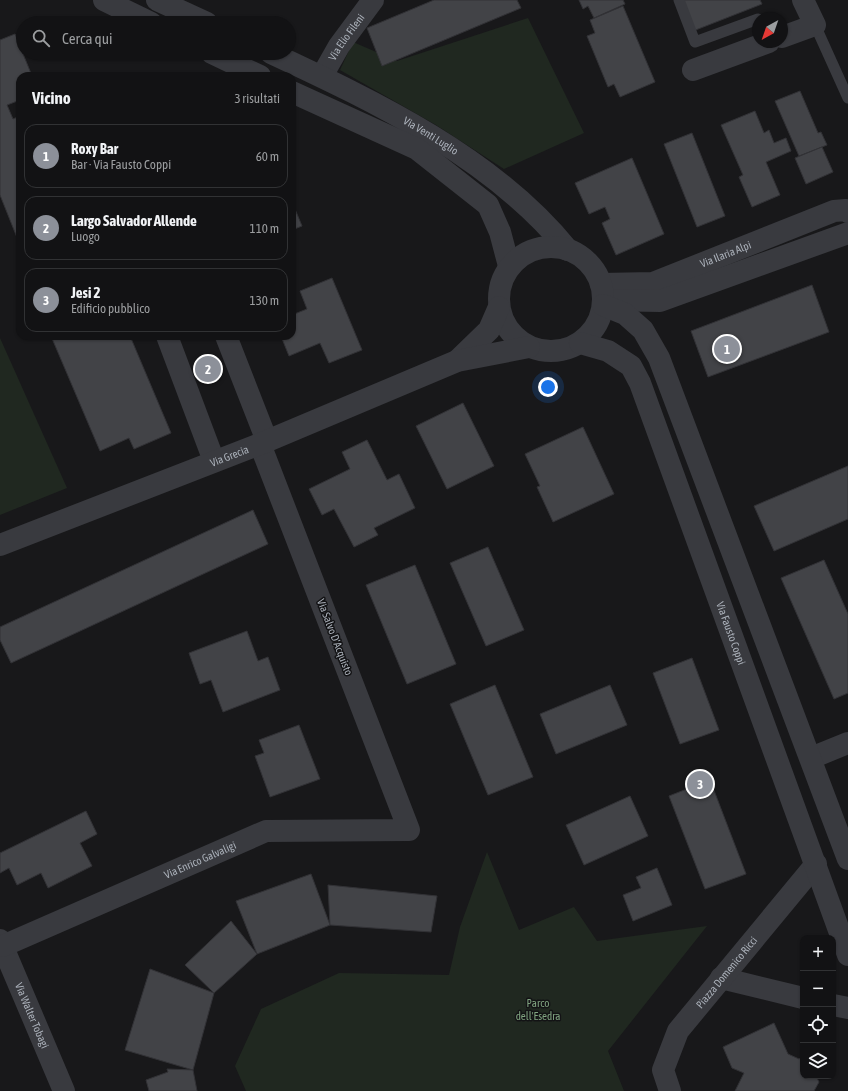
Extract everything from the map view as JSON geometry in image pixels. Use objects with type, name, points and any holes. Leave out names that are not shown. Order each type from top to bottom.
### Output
[{"type":"street","points":[[104,0],[137,16]]},
{"type":"street","points":[[157,0],[192,16]]},
{"type":"street","name":"Via Elio Fileni","points":[[322,76],[339,46],[373,0]]},
{"type":"street","points":[[788,35],[815,25],[803,0]]},
{"type":"street","points":[[693,70],[753,48]]},
{"type":"street","points":[[227,60],[252,72]]},
{"type":"street","name":"Via Venti Luglio","points":[[287,60],[322,76],[426,131],[477,165],[514,194],[553,231],[568,250]]},
{"type":"street","name":"Via Venti Luglio","points":[[296,94],[416,150],[488,205],[500,232],[509,266]]},
{"type":"street","name":"Via Ilaria Alpi","points":[[602,296],[653,283],[834,212],[846,210],[848,212]]},
{"type":"street","name":"Via Ilaria Alpi","points":[[602,296],[660,301],[848,233]]},
{"type":"street","points":[[552,246],[568,250],[582,257],[594,269],[602,296],[599,320],[591,332],[580,343],[564,350],[546,351],[528,347],[514,337],[504,323],[499,307],[498,293],[502,279],[509,266],[521,255],[536,248],[552,246]]},
{"type":"street","points":[[602,296],[643,330],[659,358],[848,859]]},
{"type":"street","name":"Via Grecia","points":[[457,360],[489,330],[499,307]]},
{"type":"street","points":[[168,340],[214,462]]},
{"type":"street","name":"Via Salvo D'Acquisto","points":[[227,340],[263,442],[409,830]]},
{"type":"street","name":"Via Fausto Coppi","points":[[580,343],[608,351],[625,362],[631,366],[640,383],[848,955]]},
{"type":"street","name":"Via Grecia","points":[[0,545],[214,462],[457,360],[528,347]]},
{"type":"street","points":[[811,758],[848,743]]},
{"type":"street","name":"Via Enrico Galvaligi","points":[[2,943],[266,831],[409,830]]},
{"type":"street","name":"Piazza Domenico Ricci","points":[[670,1091],[663,1070],[678,1031],[816,864]]},
{"type":"street","name":"Via Walter Tobagi","points":[[2,943],[64,1091]]},
{"type":"street","points":[[721,978],[800,997]]},
{"type":"street","points":[[836,1006],[848,1008]]},
{"type":"lane","points":[[679,0],[695,42],[752,21]]},
{"type":"lane","points":[[815,25],[848,98]]},
{"type":"green space","points":[[528,18],[584,133],[504,169],[436,125],[340,70],[353,42],[397,61]]},
{"type":"green space","points":[[0,338],[67,488],[0,515]]},
{"type":"green space","name":"Parco dell'Esedra","points":[[487,852],[519,930],[574,907],[597,941],[707,926],[608,1051],[624,1091],[246,1091],[235,1066],[261,1009],[339,973],[449,975],[460,927]]},
{"type":"building","points":[[434,0],[517,0],[521,8],[382,66],[367,28]]},
{"type":"building","points":[[579,0],[623,0],[625,4],[594,18],[588,6],[583,9]]},
{"type":"building","points":[[681,0],[760,0],[762,4],[693,31]]},
{"type":"building","points":[[623,6],[655,82],[620,97],[614,84],[608,87],[587,36],[595,33],[590,20]]},
{"type":"building","points":[[15,34],[16,60],[26,60],[30,72],[16,72],[16,102],[7,105],[13,119],[16,118],[16,235],[0,195],[0,40]]},
{"type":"building","points":[[800,91],[818,133],[821,132],[827,145],[799,156],[775,101]]},
{"type":"building","points":[[755,111],[764,133],[769,130],[774,143],[786,138],[791,151],[766,162],[780,195],[752,207],[739,177],[743,175],[721,125]]},
{"type":"building","points":[[692,133],[725,216],[697,227],[664,144]]},
{"type":"building","points":[[822,147],[833,172],[806,184],[795,158]]},
{"type":"building","points":[[632,158],[664,234],[616,255],[602,223],[610,219],[605,207],[589,214],[575,183]]},
{"type":"building","points":[[296,212],[302,226],[296,228]]},
{"type":"building","points":[[332,278],[362,350],[329,363],[320,343],[289,356],[283,340],[296,340],[296,313],[307,309],[300,291]]},
{"type":"building","points":[[812,285],[829,332],[708,377],[691,331]]},
{"type":"building","points":[[53,340],[132,340],[171,433],[134,449],[129,438],[100,451]]},
{"type":"building","points":[[463,403],[494,466],[447,489],[416,426]]},
{"type":"building","points":[[583,427],[614,494],[553,522],[537,487],[540,486],[525,454]]},
{"type":"building","points":[[367,440],[387,480],[399,474],[415,508],[374,528],[378,535],[354,547],[334,509],[322,515],[309,489],[350,469],[342,452]]},
{"type":"building","points":[[848,466],[848,519],[774,551],[754,506]]},
{"type":"building","points":[[253,510],[268,544],[11,663],[0,640],[0,627]]},
{"type":"building","points":[[488,547],[524,630],[486,646],[450,563]]},
{"type":"building","points":[[824,560],[848,614],[848,693],[834,699],[781,578]]},
{"type":"building","points":[[415,565],[456,664],[407,684],[366,585]]},
{"type":"building","points":[[247,631],[258,661],[268,657],[280,690],[223,712],[211,680],[200,684],[189,653]]},
{"type":"building","points":[[692,658],[719,730],[680,744],[653,673]]},
{"type":"building","points":[[495,685],[533,777],[488,795],[450,704]]},
{"type":"building","points":[[610,685],[627,725],[556,754],[540,714]]},
{"type":"building","points":[[299,725],[320,779],[270,797],[255,756],[264,753],[259,740]]},
{"type":"building","points":[[710,780],[746,874],[705,889],[669,796]]},
{"type":"building","points":[[630,796],[648,836],[584,865],[566,825]]},
{"type":"building","points":[[86,811],[97,834],[80,843],[92,866],[48,888],[41,873],[17,885],[9,868],[0,873],[0,853]]},
{"type":"building","points":[[657,868],[672,905],[633,921],[623,895],[641,888],[636,877]]},
{"type":"building","points":[[311,874],[330,925],[257,954],[236,901]]},
{"type":"building","points":[[328,885],[437,896],[431,932],[330,925]]},
{"type":"building","points":[[231,921],[257,954],[214,993],[185,965]]},
{"type":"building","points":[[150,969],[214,993],[193,1070],[125,1050]]},
{"type":"building","points":[[774,1023],[788,1054],[800,1058],[800,1079],[818,1079],[819,1082],[814,1091],[735,1091],[744,1073],[732,1068],[723,1047]]},
{"type":"building","points":[[167,1069],[193,1070],[197,1091],[149,1091],[146,1080],[168,1072]]},
{"type":"place","name":"Roxy Bar","points":[[727,349]]},
{"type":"place","name":"Largo Salvador Allende","points":[[208,369]]},
{"type":"place","name":"Jesi 2","points":[[700,784]]}]
